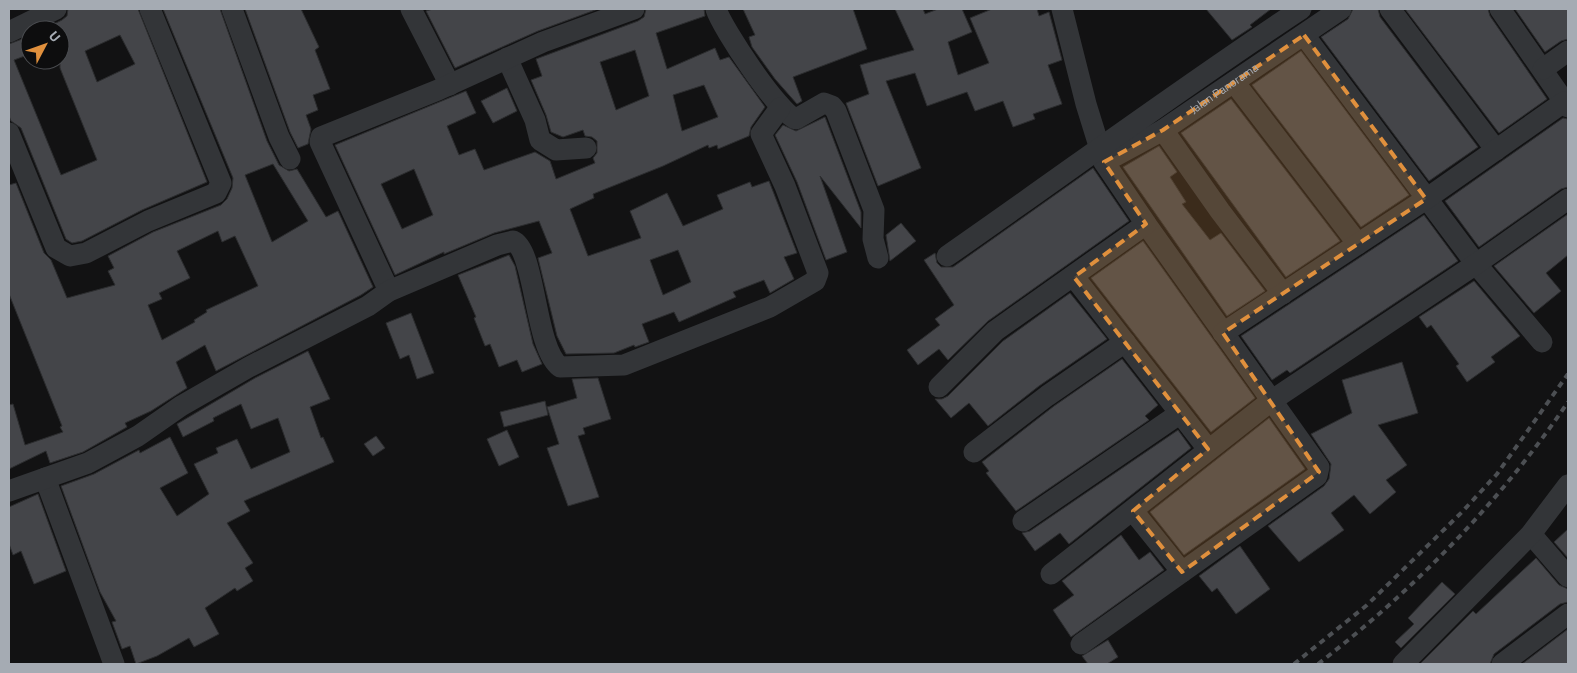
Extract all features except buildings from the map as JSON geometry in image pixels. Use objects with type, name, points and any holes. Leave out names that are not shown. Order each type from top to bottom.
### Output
[{"type":"street","points":[[9,32],[56,9]]},
{"type":"street","points":[[9,133],[56,248],[70,256],[86,252],[148,221],[216,193],[220,183],[150,9]]},
{"type":"street","points":[[232,9],[279,137],[290,159]]},
{"type":"street","points":[[411,9],[450,84]]},
{"type":"street","points":[[388,291],[320,142],[321,137],[450,84],[543,42],[634,9]]},
{"type":"street","points":[[716,9],[722,24],[780,108],[790,117],[796,118],[824,103],[832,106],[836,111],[874,210],[873,239],[878,258]]},
{"type":"street","points":[[1062,9],[1102,156],[1146,224],[1315,461],[1319,472],[1317,476],[1081,644]]},
{"type":"street","name":"Jalan Panorama","points":[[1102,156],[1164,130],[1341,9]]},
{"type":"street","points":[[1390,9],[1496,150]]},
{"type":"street","points":[[1223,332],[1426,199],[1566,104],[1500,9]]},
{"type":"street","points":[[947,256],[1102,156],[1150,111],[1297,10]]},
{"type":"street","points":[[1304,36],[1476,264],[1542,342]]},
{"type":"street","points":[[1543,69],[1568,51]]},
{"type":"street","points":[[507,58],[535,120],[540,140],[556,150],[586,148]]},
{"type":"street","points":[[1234,82],[1358,244]]},
{"type":"street","points":[[9,491],[88,463],[138,436],[190,402],[302,338],[368,306],[388,291],[513,240],[520,246],[535,295],[546,344],[554,362],[560,367],[624,365],[770,308],[815,282],[818,273],[785,186],[761,134],[780,108]]},
{"type":"street","points":[[1164,130],[1220,211],[1283,294]]},
{"type":"street","points":[[1051,574],[1271,401],[1476,264],[1568,199]]},
{"type":"street","points":[[939,387],[995,331],[1074,277],[1146,224]]},
{"type":"street","points":[[1074,277],[1208,449]]},
{"type":"street","points":[[974,452],[1047,396],[1125,342]]},
{"type":"street","points":[[1024,521],[1179,414]]},
{"type":"street","points":[[45,478],[95,608],[114,664]]},
{"type":"street","points":[[1403,664],[1536,528],[1568,486]]},
{"type":"street","points":[[1536,528],[1568,507]]},
{"type":"street","points":[[1133,511],[1182,572]]},
{"type":"street","points":[[1536,528],[1568,577]]},
{"type":"street","points":[[1502,664],[1568,614]]},
{"type":"highlighted area","points":[[1304,35],[1426,199],[1223,333],[1319,472],[1182,572],[1133,511],[1208,449],[1074,277],[1146,224],[1104,162],[1163,130]]},
{"type":"railway","points":[[1294,664],[1367,605],[1462,512],[1497,474],[1568,374]]},
{"type":"railway","points":[[1318,664],[1388,606],[1454,543],[1514,475],[1568,402]]}]
